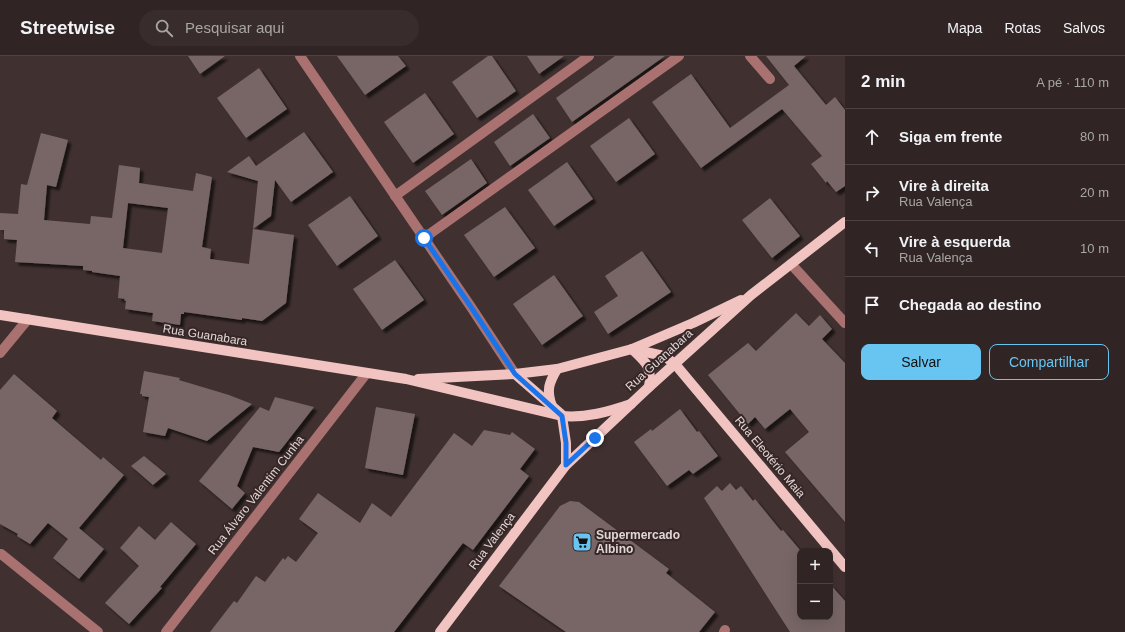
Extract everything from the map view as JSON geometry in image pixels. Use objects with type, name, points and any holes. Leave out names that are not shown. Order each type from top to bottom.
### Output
[{"type":"main road","name":"Rua Guanabara","points":[[0,315],[366,374],[406,379],[562,416],[573,417],[601,414],[631,404],[648,387],[752,295],[845,222]]},
{"type":"main road","name":"Rua Guanabara","points":[[406,379],[515,374],[557,368],[632,349],[693,323],[752,295]]},
{"type":"main road","points":[[632,349],[664,356],[674,364]]},
{"type":"main road","points":[[632,349],[645,361],[650,369],[648,387]]},
{"type":"main road","name":"Rua Eleotério Maia","points":[[674,364],[845,567]]},
{"type":"main road","points":[[557,368],[549,381],[548,396],[552,406],[562,416],[566,443],[566,465]]},
{"type":"main road","points":[[515,374],[562,416]]},
{"type":"main road","name":"Rua Valença","points":[[440,632],[566,465],[631,404]]},
{"type":"street","points":[[300,56],[515,374]]},
{"type":"street","points":[[395,196],[589,56]]},
{"type":"street","points":[[424,238],[679,56]]},
{"type":"street","points":[[750,56],[770,79]]},
{"type":"street","points":[[790,264],[845,323]]},
{"type":"street","points":[[0,353],[28,319]]},
{"type":"street","name":"Rua Álvaro Valentim Cunha","points":[[166,632],[366,374]]},
{"type":"street","points":[[1,554],[98,632]]},
{"type":"building","points":[[188,56],[225,56],[200,74]]},
{"type":"building","points":[[337,56],[398,56],[406,66],[365,95]]},
{"type":"building","points":[[488,56],[492,56],[516,91],[477,118],[452,82]]},
{"type":"building","points":[[527,56],[564,56],[539,74]]},
{"type":"building","points":[[615,56],[665,56],[572,122],[556,98]]},
{"type":"building","points":[[766,56],[806,56],[794,66],[826,105],[835,97],[845,110],[845,186],[836,192],[827,181],[826,183],[811,164],[822,156],[782,109],[701,168],[652,102],[691,74],[730,128],[789,85]]},
{"type":"building","points":[[259,68],[287,109],[246,138],[217,98]]},
{"type":"building","points":[[425,93],[454,134],[413,163],[384,122]]},
{"type":"building","points":[[533,114],[550,138],[510,166],[494,142]]},
{"type":"building","points":[[629,118],[655,154],[616,182],[590,146]]},
{"type":"building","points":[[304,132],[333,172],[291,202],[275,180],[271,216],[253,229],[258,181],[227,172],[249,156],[256,166]]},
{"type":"building","points":[[41,133],[68,140],[56,187],[47,185],[44,220],[90,224],[91,216],[112,218],[119,165],[140,168],[139,183],[193,191],[196,173],[212,177],[202,247],[211,249],[210,259],[249,264],[253,229],[294,235],[286,303],[262,321],[242,318],[242,320],[184,312],[184,314],[181,314],[180,325],[152,321],[153,313],[125,309],[125,299],[118,298],[120,276],[83,270],[83,266],[15,262],[17,240],[4,239],[4,230],[0,230],[0,213],[18,214],[21,184],[27,185]],"holes":[[[128,203],[168,208],[162,253],[123,248]]]},
{"type":"building","points":[[471,159],[487,183],[442,215],[425,191]]},
{"type":"building","points":[[567,162],[593,199],[554,226],[528,190]]},
{"type":"building","points":[[350,196],[378,236],[337,266],[308,225]]},
{"type":"building","points":[[770,198],[800,236],[772,258],[742,220]]},
{"type":"building","points":[[505,207],[535,248],[494,277],[464,235]]},
{"type":"building","points":[[642,251],[671,292],[608,334],[594,312],[618,296],[605,276]]},
{"type":"building","points":[[395,260],[424,300],[382,330],[353,289]]},
{"type":"building","points":[[554,275],[583,316],[542,345],[513,304]]},
{"type":"building","points":[[796,313],[809,326],[820,315],[832,329],[822,339],[845,363],[845,522],[785,452],[809,432],[790,409],[765,429],[755,417],[748,424],[708,375],[748,343],[756,351]]},
{"type":"building","points":[[144,371],[180,378],[179,380],[229,395],[252,404],[207,441],[168,428],[165,436],[143,432],[149,397],[142,396],[142,394],[140,394]]},
{"type":"building","points":[[14,374],[57,411],[52,418],[101,460],[103,457],[124,475],[79,528],[104,549],[79,579],[53,558],[68,539],[48,523],[30,544],[17,536],[18,534],[0,524],[0,390]]},
{"type":"building","points":[[275,397],[314,407],[279,452],[253,447],[237,486],[245,493],[232,509],[199,481],[260,407],[269,411]]},
{"type":"building","points":[[376,407],[415,414],[403,475],[365,468]]},
{"type":"building","points":[[680,409],[697,432],[699,431],[718,456],[693,474],[689,470],[667,486],[634,442],[651,429],[652,431]]},
{"type":"building","points":[[484,430],[510,435],[512,432],[535,449],[520,469],[529,476],[473,550],[463,543],[394,632],[210,632],[234,601],[237,603],[256,576],[265,582],[283,558],[285,560],[288,556],[296,562],[318,533],[299,519],[318,493],[360,523],[372,503],[391,517],[454,433],[472,446]]},
{"type":"building","points":[[144,456],[166,474],[153,485],[131,466]]},
{"type":"building","points":[[730,483],[736,490],[741,486],[753,501],[755,499],[781,531],[783,530],[798,548],[797,548],[797,620],[833,620],[833,587],[845,601],[845,632],[790,632],[704,498],[717,486],[722,491]]},
{"type":"building","name":"Supermercado Albino","points":[[570,501],[579,502],[669,569],[666,573],[715,612],[699,632],[566,632],[499,586],[560,506]]},
{"type":"building","points":[[171,522],[196,544],[160,587],[162,588],[129,624],[105,603],[139,566],[120,548],[139,526],[155,540]]},
{"type":"place","name":"Supermercado Albino","points":[[582,542]]},
{"type":"route","points":[[424,238],[515,374],[562,416],[565,430],[566,465],[595,438]]}]
